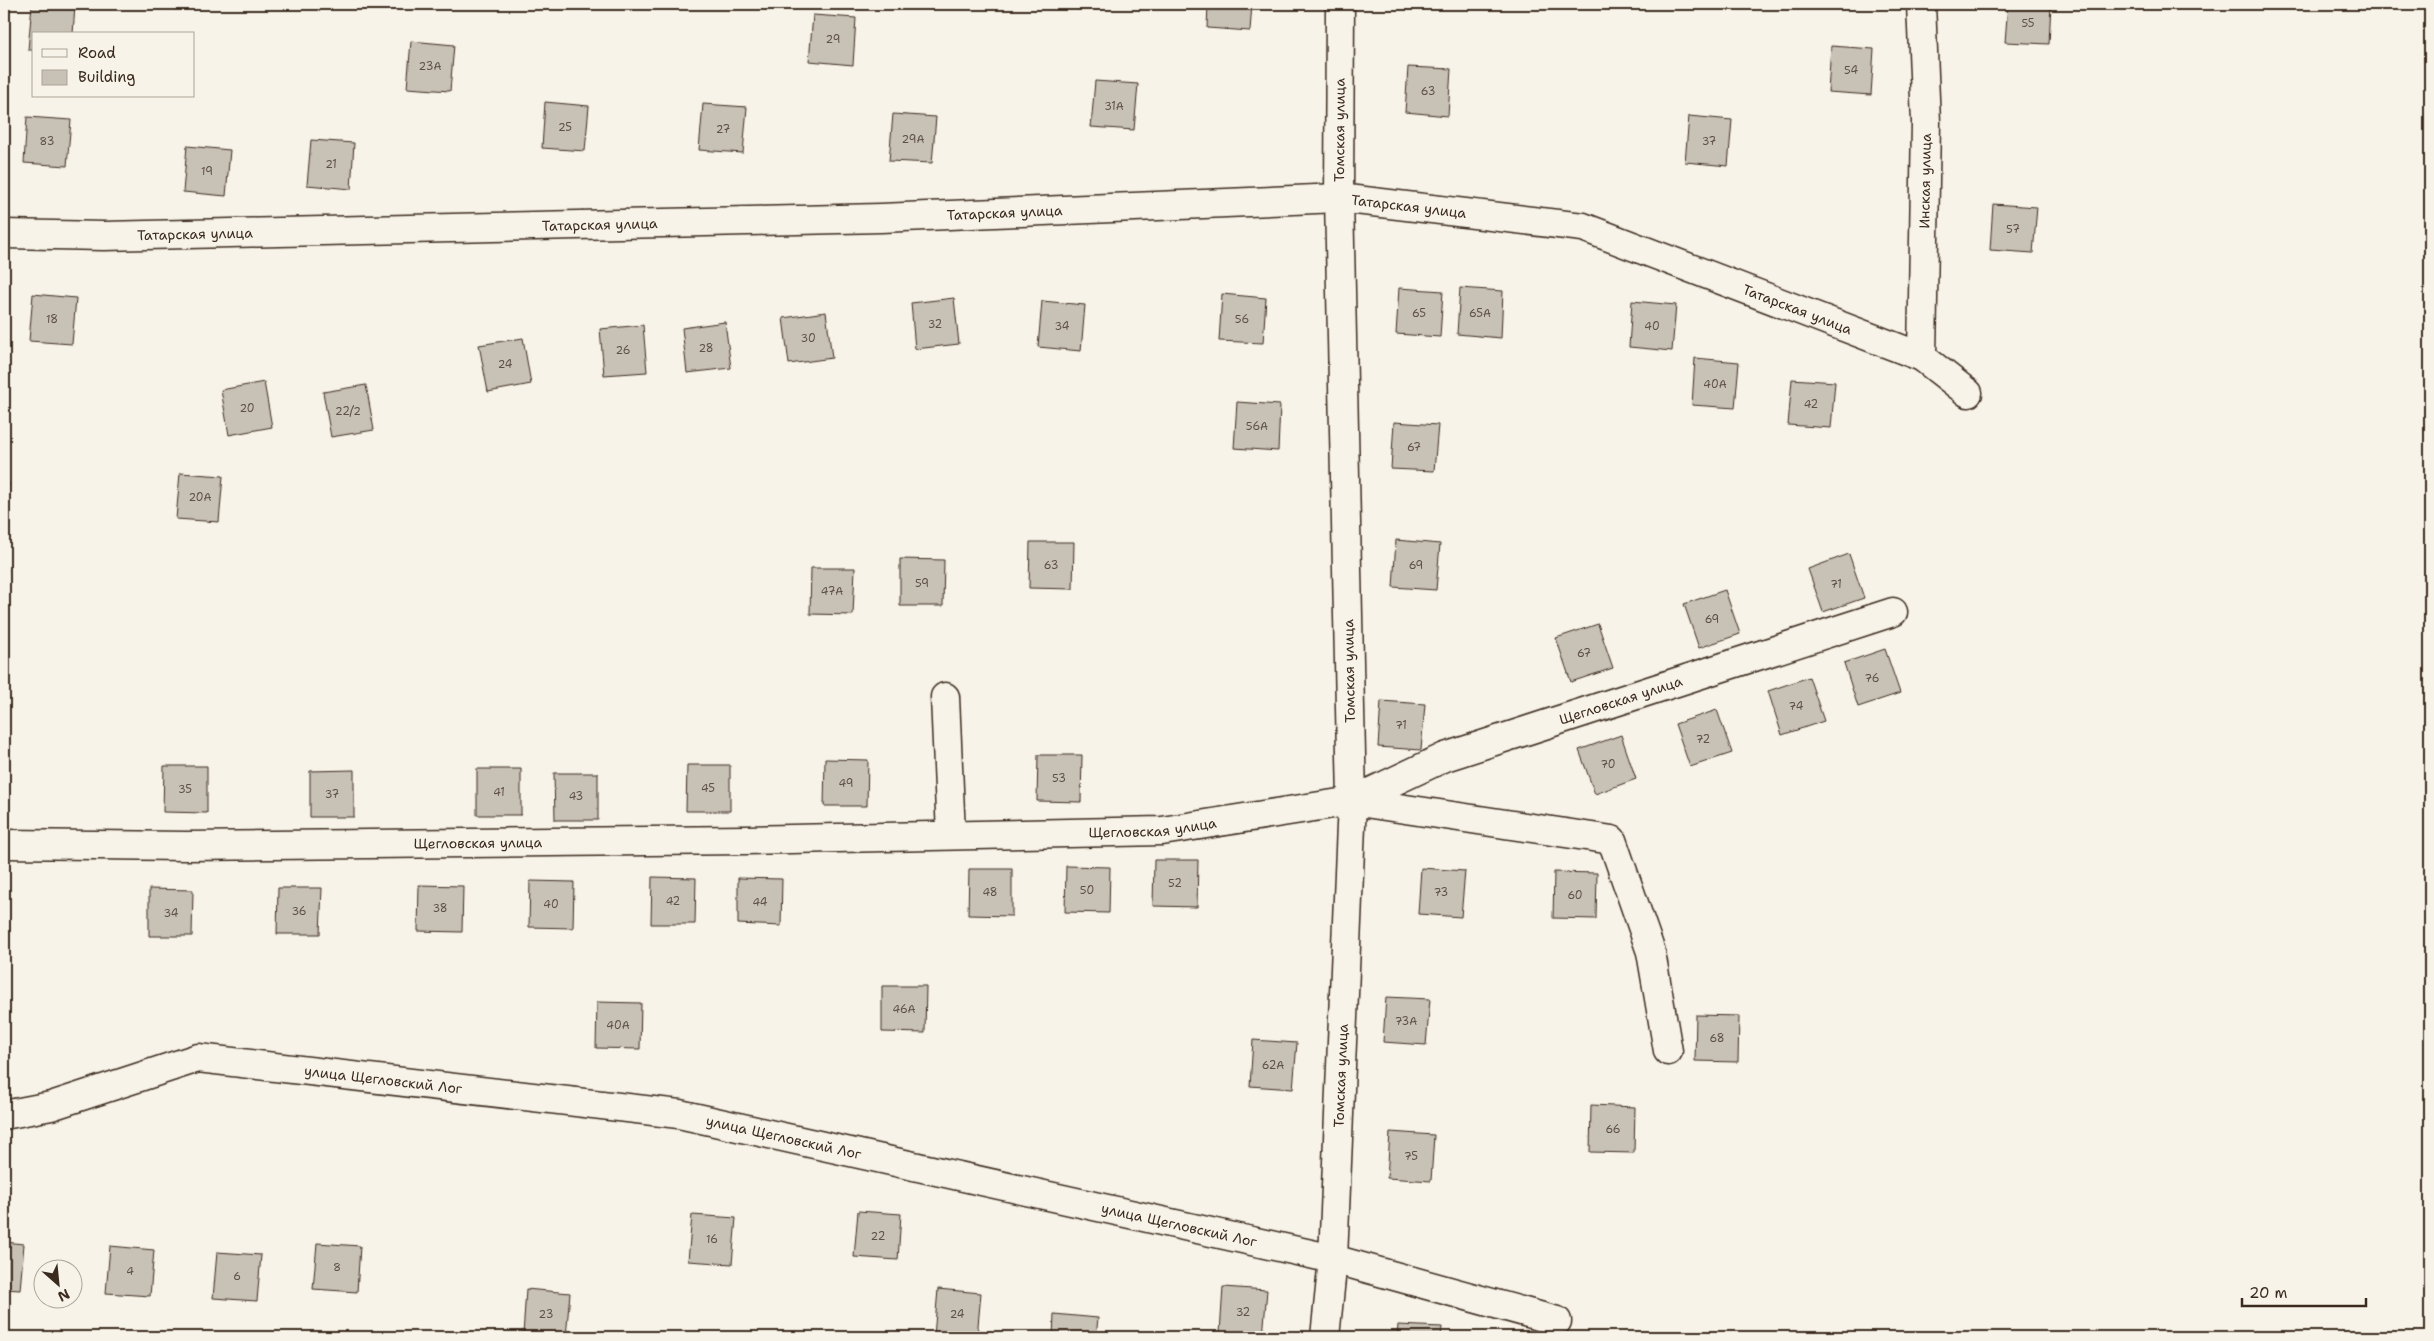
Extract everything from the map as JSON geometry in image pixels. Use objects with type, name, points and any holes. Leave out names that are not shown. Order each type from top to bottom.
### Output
[{"type":"street","name":"Томская улица","points":[[1325,1337],[1333,1259],[1352,801],[1339,198],[1340,4]]},
{"type":"street","name":"Инская улица","points":[[1921,4],[1926,122],[1922,357]]},
{"type":"street","name":"Татарская улица","points":[[4,234],[104,236],[882,218],[1339,198],[1583,227],[1922,357],[1968,394]]},
{"type":"street","name":"Щегловская улица","points":[[4,844],[226,845],[746,840],[1162,830],[1352,801],[1445,757],[1893,612]]},
{"type":"street","points":[[945,697],[951,835]]},
{"type":"street","name":"Щегловская улица","points":[[1352,801],[1612,840],[1651,952],[1668,1051]]},
{"type":"street","name":"улица Щегловский Лог","points":[[4,1115],[51,1106],[198,1058],[679,1114],[1333,1259],[1557,1321]]},
{"type":"building","points":[[32,4],[75,6],[73,32],[32,32],[32,50],[28,50]]},
{"type":"building","points":[[1208,4],[1252,4],[1250,31],[1207,28]]},
{"type":"building","points":[[2008,4],[2051,4],[2049,44],[2005,42]]},
{"type":"building","points":[[813,15],[856,18],[853,65],[809,61]]},
{"type":"building","points":[[411,41],[454,45],[450,91],[407,88]]},
{"type":"building","points":[[1831,46],[1874,49],[1871,95],[1828,92]]},
{"type":"building","points":[[1408,67],[1451,69],[1448,116],[1405,112]]},
{"type":"building","points":[[1095,81],[1138,84],[1134,130],[1091,127]]},
{"type":"building","points":[[545,102],[589,106],[585,151],[542,148]]},
{"type":"building","points":[[703,104],[747,107],[743,153],[699,150]]},
{"type":"building","points":[[893,114],[936,117],[932,163],[889,161]]},
{"type":"building","points":[[1689,116],[1732,120],[1728,166],[1685,162]]},
{"type":"building","points":[[27,117],[71,120],[67,166],[24,163]]},
{"type":"building","points":[[311,140],[354,143],[351,189],[307,185]]},
{"type":"building","points":[[187,146],[230,150],[226,196],[183,192]]},
{"type":"building","points":[[1993,204],[2037,207],[2033,253],[1990,250]]},
{"type":"building","points":[[1399,288],[1443,291],[1440,337],[1396,334]]},
{"type":"building","points":[[1460,288],[1503,291],[1501,338],[1457,334]]},
{"type":"building","points":[[33,294],[76,298],[72,344],[29,341]]},
{"type":"building","points":[[1222,294],[1266,298],[1263,343],[1219,341]]},
{"type":"building","points":[[954,298],[959,344],[915,349],[911,303]]},
{"type":"building","points":[[1042,301],[1085,305],[1081,351],[1038,347]]},
{"type":"building","points":[[1632,301],[1676,305],[1672,351],[1629,347]]},
{"type":"building","points":[[826,312],[832,358],[789,364],[783,318]]},
{"type":"building","points":[[725,322],[731,368],[687,373],[682,328]]},
{"type":"building","points":[[643,325],[647,372],[604,375],[600,329]]},
{"type":"building","points":[[523,338],[531,384],[488,392],[479,345]]},
{"type":"building","points":[[1695,358],[1739,362],[1735,408],[1692,405]]},
{"type":"building","points":[[1792,379],[1835,382],[1831,428],[1788,425]]},
{"type":"building","points":[[264,382],[272,427],[229,435],[221,390]]},
{"type":"building","points":[[366,385],[374,430],[331,437],[323,392]]},
{"type":"building","points":[[1237,402],[1280,405],[1278,451],[1234,448]]},
{"type":"building","points":[[1394,422],[1438,425],[1434,471],[1391,469]]},
{"type":"building","points":[[180,473],[223,476],[219,522],[176,519]]},
{"type":"building","points":[[4,483],[9,483],[5,529],[4,529]]},
{"type":"building","points":[[1396,540],[1440,544],[1436,590],[1393,587]]},
{"type":"building","points":[[1030,542],[1074,542],[1073,589],[1029,588]]},
{"type":"building","points":[[1849,554],[1864,598],[1823,612],[1808,569]]},
{"type":"building","points":[[900,559],[944,560],[943,606],[900,606]]},
{"type":"building","points":[[811,568],[855,568],[853,615],[810,614]]},
{"type":"building","points":[[4,569],[7,569],[4,608]]},
{"type":"building","points":[[1725,590],[1740,634],[1699,648],[1684,604]]},
{"type":"building","points":[[1598,624],[1613,668],[1571,682],[1556,638]]},
{"type":"building","points":[[1885,649],[1900,693],[1858,707],[1844,663]]},
{"type":"building","points":[[1809,677],[1824,721],[1782,735],[1768,691]]},
{"type":"building","points":[[1381,701],[1425,704],[1421,750],[1378,747]]},
{"type":"building","points":[[1717,710],[1732,753],[1690,767],[1675,724]]},
{"type":"building","points":[[1621,735],[1636,779],[1595,794],[1579,750]]},
{"type":"building","points":[[1038,755],[1082,755],[1081,802],[1037,801]]},
{"type":"building","points":[[825,759],[868,760],[867,806],[824,806]]},
{"type":"building","points":[[687,765],[730,765],[730,811],[686,811]]},
{"type":"building","points":[[164,766],[207,766],[207,813],[163,812]]},
{"type":"building","points":[[477,769],[521,769],[521,815],[477,815]]},
{"type":"building","points":[[354,770],[354,817],[310,817],[310,771]]},
{"type":"building","points":[[554,773],[598,773],[598,820],[555,820]]},
{"type":"building","points":[[1154,860],[1198,860],[1197,907],[1153,906]]},
{"type":"building","points":[[1066,866],[1110,867],[1109,913],[1065,912]]},
{"type":"building","points":[[1421,868],[1465,871],[1461,917],[1418,914]]},
{"type":"building","points":[[969,869],[1012,869],[1012,916],[968,915]]},
{"type":"building","points":[[1554,872],[1597,873],[1596,919],[1553,918]]},
{"type":"building","points":[[652,877],[696,878],[695,924],[651,924]]},
{"type":"building","points":[[738,878],[782,879],[781,926],[738,924]]},
{"type":"building","points":[[530,881],[574,882],[573,928],[529,927]]},
{"type":"building","points":[[419,885],[463,886],[462,932],[418,931]]},
{"type":"building","points":[[278,888],[322,888],[320,934],[277,934]]},
{"type":"building","points":[[149,889],[193,890],[192,936],[149,936]]},
{"type":"building","points":[[882,986],[926,986],[925,1033],[882,1032]]},
{"type":"building","points":[[1386,997],[1430,999],[1426,1045],[1383,1042]]},
{"type":"building","points":[[597,1002],[641,1003],[640,1049],[596,1048]]},
{"type":"building","points":[[1696,1015],[1739,1016],[1738,1062],[1695,1061]]},
{"type":"building","points":[[1253,1040],[1297,1043],[1293,1089],[1250,1086]]},
{"type":"building","points":[[1591,1105],[1635,1107],[1634,1153],[1590,1152]]},
{"type":"building","points":[[1390,1132],[1434,1135],[1431,1181],[1387,1178]]},
{"type":"building","points":[[858,1211],[901,1214],[898,1260],[854,1257]]},
{"type":"building","points":[[692,1215],[736,1218],[732,1264],[688,1261]]},
{"type":"building","points":[[4,1242],[24,1244],[20,1290],[4,1289]]},
{"type":"building","points":[[317,1243],[360,1246],[357,1292],[313,1289]]},
{"type":"building","points":[[110,1246],[154,1250],[150,1296],[106,1293]]},
{"type":"building","points":[[217,1252],[261,1255],[257,1301],[213,1298]]},
{"type":"building","points":[[1223,1287],[1267,1290],[1263,1336],[1220,1333]]},
{"type":"building","points":[[526,1289],[570,1293],[566,1337],[523,1335]]},
{"type":"building","points":[[938,1289],[981,1293],[977,1337],[934,1336]]},
{"type":"building","points":[[1054,1314],[1098,1318],[1096,1337],[1053,1337]]},
{"type":"building","points":[[1398,1325],[1442,1327],[1441,1337],[1397,1337]]}]
